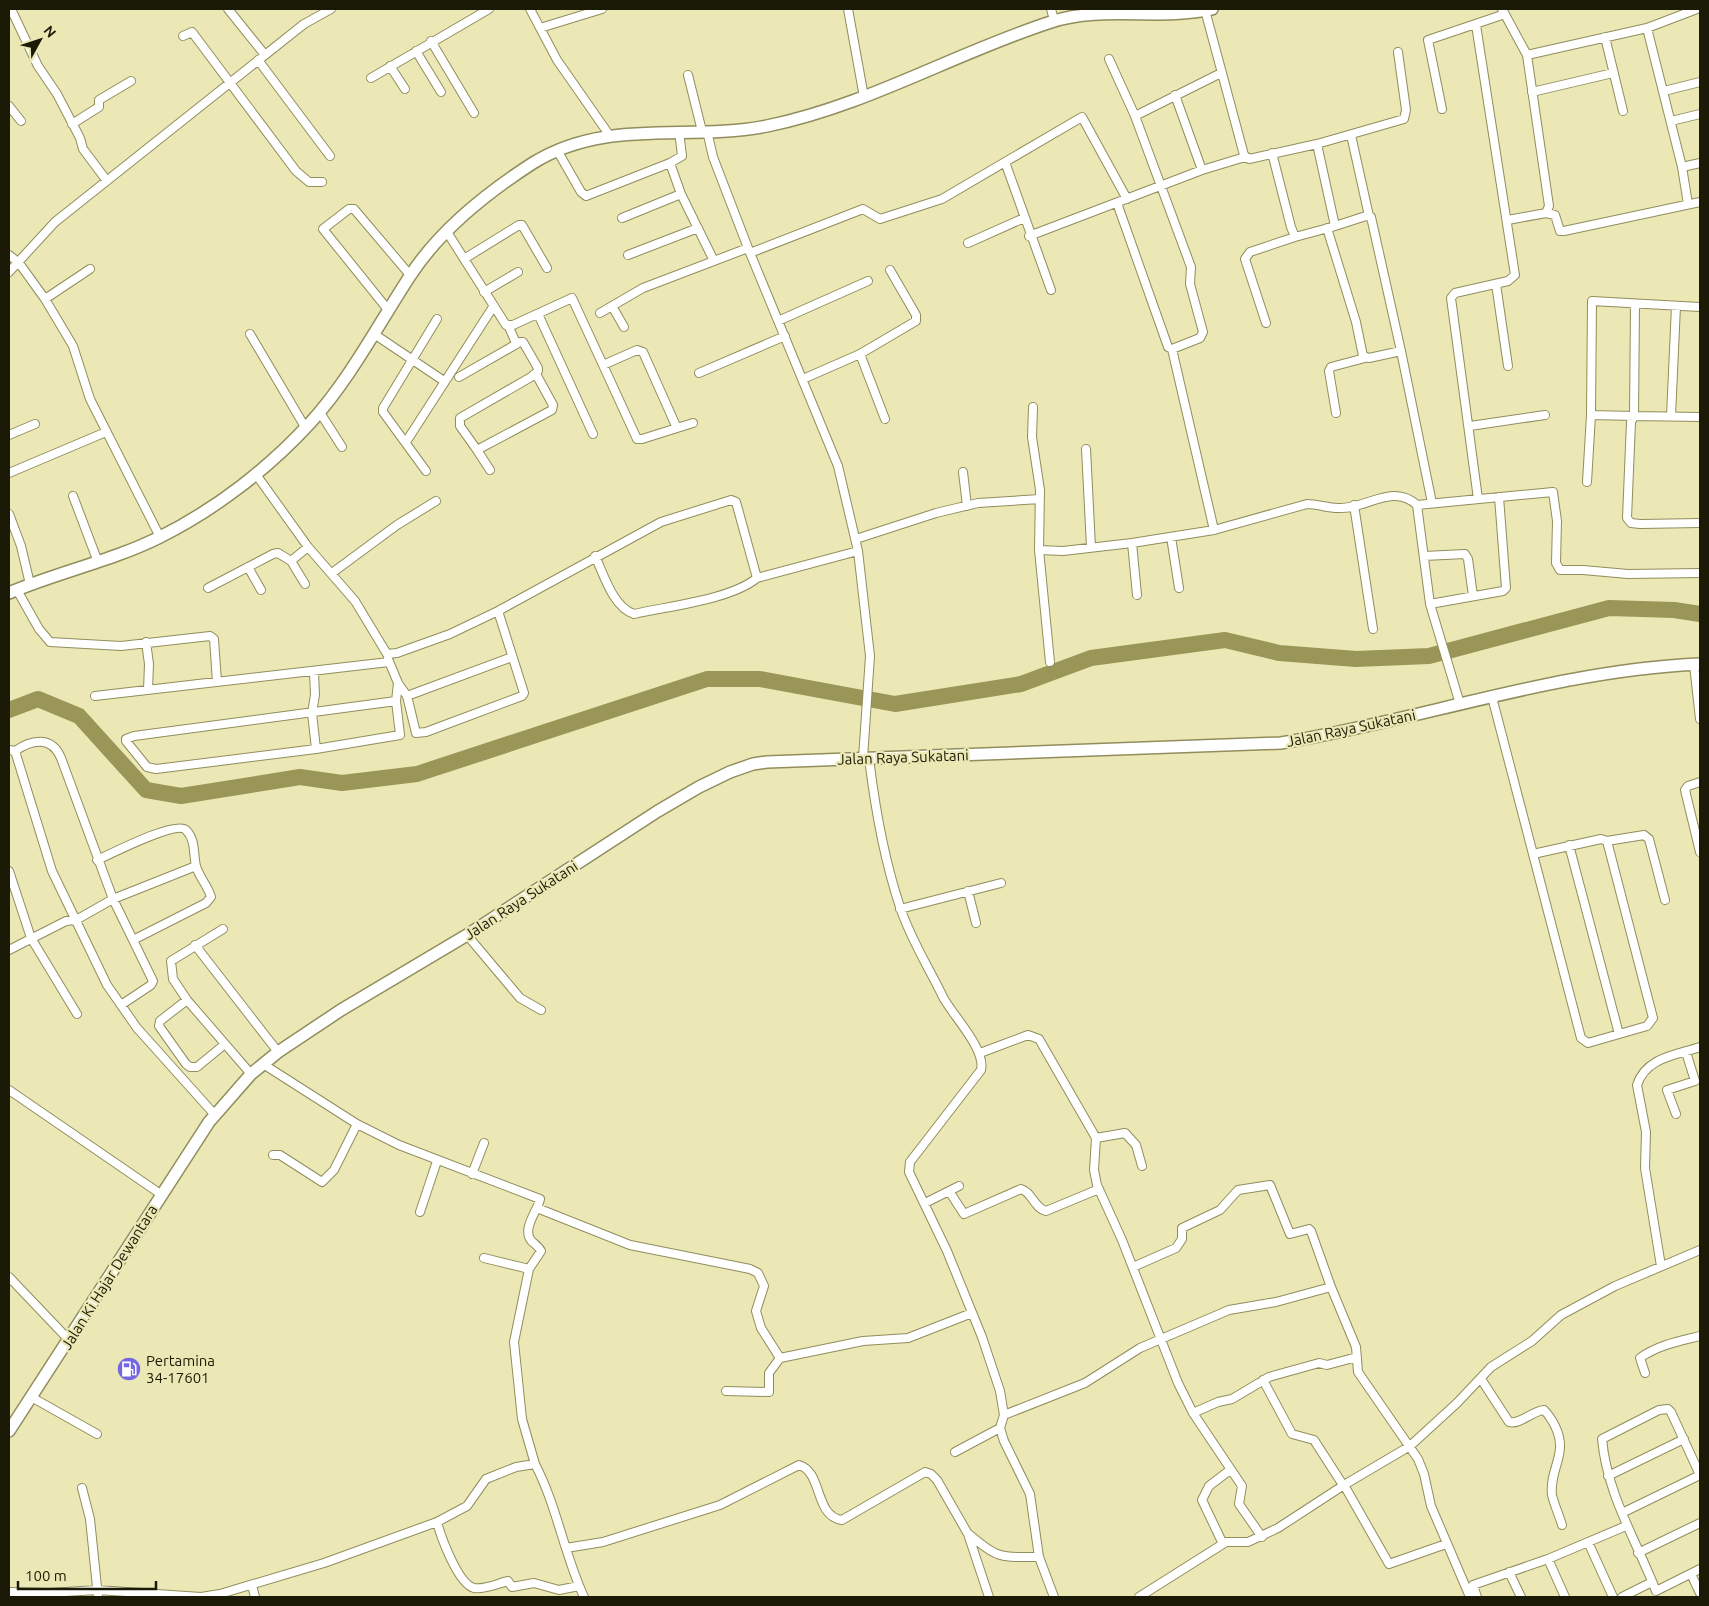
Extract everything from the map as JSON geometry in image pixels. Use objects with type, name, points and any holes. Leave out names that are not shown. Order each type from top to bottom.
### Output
[{"type":"main road","points":[[13,592],[30,584],[98,562],[160,537],[218,504],[256,473],[305,428],[374,334],[410,275],[447,232],[481,201],[534,162],[558,150],[580,142],[650,131],[704,131],[766,126],[864,97],[1053,14],[1171,14],[1209,10]]},
{"type":"main road","name":"Jalan Raya Sukatani","points":[[212,1119],[251,1074],[278,1052],[341,1010],[467,934],[658,811],[699,787],[730,772],[753,764],[1281,742],[1339,733],[1460,704],[1604,674],[1697,664]]},
{"type":"main road","name":"Jalan Ki Hajar Dewantara","points":[[9,1431],[33,1398],[162,1194],[212,1119]]},
{"type":"street","points":[[11,9],[38,66],[57,94],[80,138],[83,149],[107,181]]},
{"type":"street","points":[[228,9],[265,55]]},
{"type":"street","points":[[371,78],[431,41],[489,9]]},
{"type":"street","points":[[530,9],[557,60],[610,136]]},
{"type":"street","points":[[540,28],[602,9]]},
{"type":"street","points":[[848,9],[864,97]]},
{"type":"street","points":[[1527,55],[1647,28],[1697,9]]},
{"type":"street","points":[[9,272],[55,222],[304,24],[326,10]]},
{"type":"street","points":[[1209,10],[1221,73],[1245,157]]},
{"type":"street","points":[[1442,109],[1428,40],[1433,36],[1476,25],[1504,12],[1527,55],[1548,196],[1549,211],[1546,213]]},
{"type":"street","points":[[1476,25],[1508,220],[1515,275],[1508,281],[1455,292],[1451,298],[1470,426],[1478,499]]},
{"type":"street","points":[[1647,28],[1672,121],[1688,204]]},
{"type":"street","points":[[183,36],[192,32],[296,170],[309,182],[322,182]]},
{"type":"street","points":[[1605,37],[1623,111]]},
{"type":"street","points":[[431,41],[474,114]]},
{"type":"street","points":[[416,50],[441,92]]},
{"type":"street","points":[[1029,236],[1202,170],[1245,157],[1249,159],[1316,144],[1399,122],[1405,118],[1406,110],[1398,52]]},
{"type":"street","points":[[1109,59],[1134,116],[1191,267],[1190,284],[1203,334],[1200,339],[1172,349]]},
{"type":"street","points":[[258,60],[330,156]]},
{"type":"street","points":[[390,66],[405,89]]},
{"type":"street","points":[[1134,116],[1221,73]]},
{"type":"street","points":[[1532,92],[1614,73]]},
{"type":"street","points":[[688,75],[713,157],[749,251],[838,466],[856,539],[865,600],[870,656],[866,758],[875,812],[900,909],[947,1004],[980,1053],[981,1070],[908,1166],[914,1184],[925,1203],[972,1313],[1000,1391],[1004,1415],[1000,1428],[1004,1441],[1030,1494],[1039,1558],[1054,1597]]},
{"type":"street","points":[[72,124],[99,107],[99,100],[131,81]]},
{"type":"street","points":[[1664,91],[1700,82]]},
{"type":"street","points":[[1175,95],[1202,170]]},
{"type":"street","points":[[9,106],[21,120]]},
{"type":"street","points":[[1672,121],[1700,114]]},
{"type":"street","points":[[600,313],[643,288],[863,209],[880,219],[942,199],[1083,118],[1127,199]]},
{"type":"street","points":[[558,150],[581,192],[586,196],[670,163],[682,156],[678,131]]},
{"type":"street","points":[[1351,135],[1432,503]]},
{"type":"street","points":[[1316,144],[1331,227],[1356,322],[1362,354],[1365,358]]},
{"type":"street","points":[[1272,153],[1295,238]]},
{"type":"street","points":[[1005,162],[1029,236],[1050,290]]},
{"type":"street","points":[[670,163],[681,194],[714,261]]},
{"type":"street","points":[[1682,167],[1700,163]]},
{"type":"street","points":[[622,218],[681,194]]},
{"type":"street","points":[[1508,220],[1546,213],[1555,215],[1558,228],[1564,232],[1700,202]]},
{"type":"street","points":[[1117,203],[1168,347],[1172,349],[1214,530]]},
{"type":"street","points":[[389,311],[323,229],[349,209],[354,209],[410,275]]},
{"type":"street","points":[[1266,323],[1245,259],[1250,252],[1369,216]]},
{"type":"street","points":[[968,244],[1024,218]]},
{"type":"street","points":[[464,259],[519,225],[522,225],[547,268]]},
{"type":"street","points":[[628,255],[698,228]]},
{"type":"street","points":[[447,232],[503,323],[508,326],[516,343]]},
{"type":"street","points":[[9,255],[19,263],[45,299],[73,346],[90,399],[160,537]]},
{"type":"street","points":[[45,299],[90,269]]},
{"type":"street","points":[[803,379],[860,354],[917,320],[890,270]]},
{"type":"street","points":[[484,292],[518,272]]},
{"type":"street","points":[[778,321],[868,281]]},
{"type":"street","points":[[1496,284],[1508,366]]},
{"type":"street","points":[[508,326],[572,298],[637,439],[642,439],[676,426],[692,423]]},
{"type":"street","points":[[1587,482],[1591,415],[1592,301],[1700,307]]},
{"type":"street","points":[[1635,304],[1634,416],[1631,422],[1627,518],[1631,523],[1640,524],[1700,523]]},
{"type":"street","points":[[612,306],[624,327]]},
{"type":"street","points":[[1671,416],[1676,306]]},
{"type":"street","points":[[406,442],[493,307]]},
{"type":"street","points":[[538,314],[592,434]]},
{"type":"street","points":[[426,471],[383,412],[383,408],[436,319]]},
{"type":"street","points":[[250,334],[305,428]]},
{"type":"street","points":[[374,334],[444,381]]},
{"type":"street","points":[[699,373],[785,336]]},
{"type":"street","points":[[459,377],[516,343],[523,342],[538,368],[536,374],[460,418],[460,426],[490,470]]},
{"type":"street","points":[[603,365],[637,350],[643,352],[676,426]]},
{"type":"street","points":[[1336,413],[1329,371],[1331,367],[1400,351]]},
{"type":"street","points":[[860,354],[885,419]]},
{"type":"street","points":[[477,450],[552,410],[553,405],[536,374]]},
{"type":"street","points":[[1033,407],[1032,437],[1040,499],[1039,550],[1050,662]]},
{"type":"street","points":[[319,411],[342,447]]},
{"type":"street","points":[[1470,426],[1545,415]]},
{"type":"street","points":[[1591,415],[1700,417]]},
{"type":"street","points":[[9,435],[35,424]]},
{"type":"street","points":[[9,474],[106,432]]},
{"type":"street","points":[[1086,449],[1091,547]]},
{"type":"street","points":[[964,472],[967,506]]},
{"type":"street","points":[[256,473],[308,547],[355,601],[387,654],[398,683],[408,696],[416,733]]},
{"type":"street","points":[[1417,505],[1553,492],[1557,521],[1556,564],[1560,570],[1628,574],[1700,573]]},
{"type":"street","points":[[1039,550],[1063,551],[1132,543],[1214,530],[1307,504],[1339,508],[1392,495],[1407,497],[1417,505],[1430,604],[1460,704]]},
{"type":"street","points":[[72,496],[98,562]]},
{"type":"street","points":[[1430,604],[1503,591],[1506,588],[1499,497]]},
{"type":"street","points":[[856,539],[967,506],[997,500],[1040,499]]},
{"type":"street","points":[[387,654],[397,653],[450,634],[498,611],[595,556],[662,522],[734,501],[744,526],[757,578]]},
{"type":"street","points":[[332,573],[397,525],[436,502]]},
{"type":"street","points":[[1354,505],[1373,629]]},
{"type":"street","points":[[9,514],[21,546],[30,584]]},
{"type":"street","points":[[1171,537],[1179,588]]},
{"type":"street","points":[[1132,543],[1137,595]]},
{"type":"street","points":[[291,561],[308,547]]},
{"type":"street","points":[[595,556],[613,594],[630,613],[634,614],[672,607],[728,592],[757,578],[858,551]]},
{"type":"street","points":[[208,588],[278,553],[291,561],[305,584]]},
{"type":"street","points":[[1424,556],[1465,554],[1468,560],[1473,596]]},
{"type":"street","points":[[248,567],[261,590]]},
{"type":"street","points":[[13,592],[50,642],[121,646],[210,636],[214,639],[217,682]]},
{"type":"street","points":[[396,701],[134,736],[126,739],[126,741],[147,767],[156,770],[316,749],[426,732],[522,696],[524,693],[498,611]]},
{"type":"street","points":[[146,642],[149,664],[148,690]]},
{"type":"street","points":[[408,696],[512,658]]},
{"type":"street","points":[[94,696],[389,662]]},
{"type":"street","points":[[1697,664],[1700,719]]},
{"type":"street","points":[[314,672],[315,695],[312,713],[316,749]]},
{"type":"street","points":[[398,683],[396,701],[400,735]]},
{"type":"street","points":[[1492,697],[1581,1038],[1588,1043],[1647,1026],[1653,1018],[1607,841]]},
{"type":"street","points":[[121,1005],[153,983],[150,970],[112,899],[57,748],[51,743],[43,742],[23,746],[12,751],[52,871],[107,985],[137,1028],[212,1119]]},
{"type":"street","points":[[1700,782],[1688,786],[1685,790],[1700,852]]},
{"type":"street","points":[[97,860],[163,831],[180,827],[186,830],[193,841],[196,866],[210,895],[208,901],[133,940]]},
{"type":"street","points":[[1532,854],[1601,838],[1607,841],[1644,835],[1649,839],[1665,900]]},
{"type":"street","points":[[1570,846],[1619,1034]]},
{"type":"street","points":[[9,950],[66,921],[76,920],[112,899],[196,866]]},
{"type":"street","points":[[9,871],[31,938],[77,1014]]},
{"type":"street","points":[[900,909],[1002,883]]},
{"type":"street","points":[[968,891],[976,924]]},
{"type":"street","points":[[223,928],[171,961],[170,964],[173,979],[187,1000],[251,1074]]},
{"type":"street","points":[[467,934],[520,998],[541,1010]]},
{"type":"street","points":[[195,945],[278,1052]]},
{"type":"street","points":[[187,1000],[160,1022],[159,1026],[186,1064],[190,1067],[196,1066],[225,1044]]},
{"type":"street","points":[[980,1053],[1028,1035],[1039,1039],[1096,1138],[1095,1179],[1098,1189],[1133,1267],[1160,1338],[1193,1413],[1242,1488],[1239,1504],[1262,1537]]},
{"type":"street","points":[[1661,1266],[1645,1168],[1646,1132],[1637,1084],[1647,1069],[1660,1059],[1700,1047]]},
{"type":"street","points":[[1676,1114],[1667,1090],[1698,1080],[1686,1052]]},
{"type":"street","points":[[263,1064],[357,1124],[399,1145],[472,1174],[538,1197],[540,1202],[529,1232],[530,1240],[541,1251],[529,1269],[514,1342],[522,1419],[535,1464],[542,1477],[584,1597]]},
{"type":"street","points":[[9,1090],[162,1194]]},
{"type":"street","points":[[273,1155],[280,1155],[322,1182],[334,1170],[357,1124]]},
{"type":"street","points":[[1096,1138],[1125,1133],[1136,1145],[1142,1166]]},
{"type":"street","points":[[472,1174],[484,1143]]},
{"type":"street","points":[[420,1212],[438,1161]]},
{"type":"street","points":[[1133,1267],[1176,1248],[1182,1240],[1182,1228],[1220,1210],[1238,1191],[1257,1189],[1269,1184],[1290,1234],[1309,1229],[1311,1231],[1331,1287],[1356,1347],[1358,1372],[1410,1446],[1424,1474],[1431,1506],[1470,1597]]},
{"type":"street","points":[[925,1203],[959,1186]]},
{"type":"street","points":[[950,1191],[964,1214],[1021,1189],[1026,1191],[1040,1209],[1046,1211],[1098,1189]]},
{"type":"street","points":[[537,1208],[630,1245],[755,1271],[764,1282],[757,1305],[758,1318],[764,1334],[780,1358]]},
{"type":"street","points":[[1139,1597],[1228,1541],[1248,1542],[1262,1537],[1410,1446],[1427,1432],[1491,1368],[1532,1341],[1560,1315],[1615,1286],[1700,1250]]},
{"type":"street","points":[[484,1258],[529,1269]]},
{"type":"street","points":[[9,1277],[69,1340]]},
{"type":"street","points":[[1004,1415],[1084,1383],[1160,1338],[1229,1310],[1276,1302],[1331,1287]]},
{"type":"street","points":[[726,1391],[769,1392],[769,1373],[780,1358],[863,1341],[908,1338],[972,1313]]},
{"type":"street","points":[[1644,1373],[1640,1358],[1645,1354],[1667,1344],[1700,1336]]},
{"type":"street","points":[[1193,1413],[1218,1402],[1232,1399],[1263,1380],[1319,1363],[1327,1365],[1357,1357]]},
{"type":"street","points":[[1481,1379],[1509,1422],[1518,1422],[1539,1411],[1544,1410],[1549,1414],[1561,1438],[1561,1455],[1554,1475],[1552,1495],[1562,1525]]},
{"type":"street","points":[[1263,1380],[1292,1434],[1314,1440],[1344,1485],[1389,1564],[1446,1544]]},
{"type":"street","points":[[33,1398],[97,1434]]},
{"type":"street","points":[[1622,1513],[1700,1475],[1671,1412],[1664,1408],[1606,1435],[1602,1439],[1608,1476],[1626,1526],[1658,1594],[1700,1569]]},
{"type":"street","points":[[955,1452],[1000,1428]]},
{"type":"street","points":[[1608,1476],[1684,1439]]},
{"type":"street","points":[[9,1592],[201,1597],[252,1586],[324,1564],[436,1522],[468,1506],[486,1479],[516,1467],[535,1464]]},
{"type":"street","points":[[566,1548],[603,1542],[720,1505],[799,1465],[807,1470],[824,1506],[836,1519],[842,1520],[924,1472],[931,1474],[968,1534],[989,1597]]},
{"type":"street","points":[[1222,1544],[1202,1500],[1209,1486],[1230,1470]]},
{"type":"street","points":[[82,1488],[90,1519],[98,1594]]},
{"type":"street","points":[[436,1522],[448,1554],[468,1585],[474,1588],[508,1581],[512,1587],[534,1583],[559,1590],[579,1586]]},
{"type":"street","points":[[1638,1553],[1700,1523]]},
{"type":"street","points":[[1477,1597],[1473,1585],[1548,1559],[1626,1526]]},
{"type":"street","points":[[968,1534],[990,1553],[1004,1557],[1039,1558]]},
{"type":"street","points":[[1588,1542],[1613,1597]]},
{"type":"street","points":[[1548,1559],[1565,1597]]},
{"type":"street","points":[[1510,1572],[1521,1597]]},
{"type":"street","points":[[1691,1574],[1700,1594]]},
{"type":"street","points":[[1622,1597],[1652,1582]]},
{"type":"street","points":[[252,1586],[256,1597]]},
{"type":"waterway","points":[[9,710],[38,699],[79,716],[146,790],[181,796],[300,777],[342,783],[417,774],[707,679],[760,679],[895,704],[1021,684],[1091,658],[1225,640],[1279,653],[1356,659],[1429,656],[1609,608],[1674,610],[1700,614]]},
{"type":"place","name":"Pertamina 34-17601","points":[[129,1369]]}]
